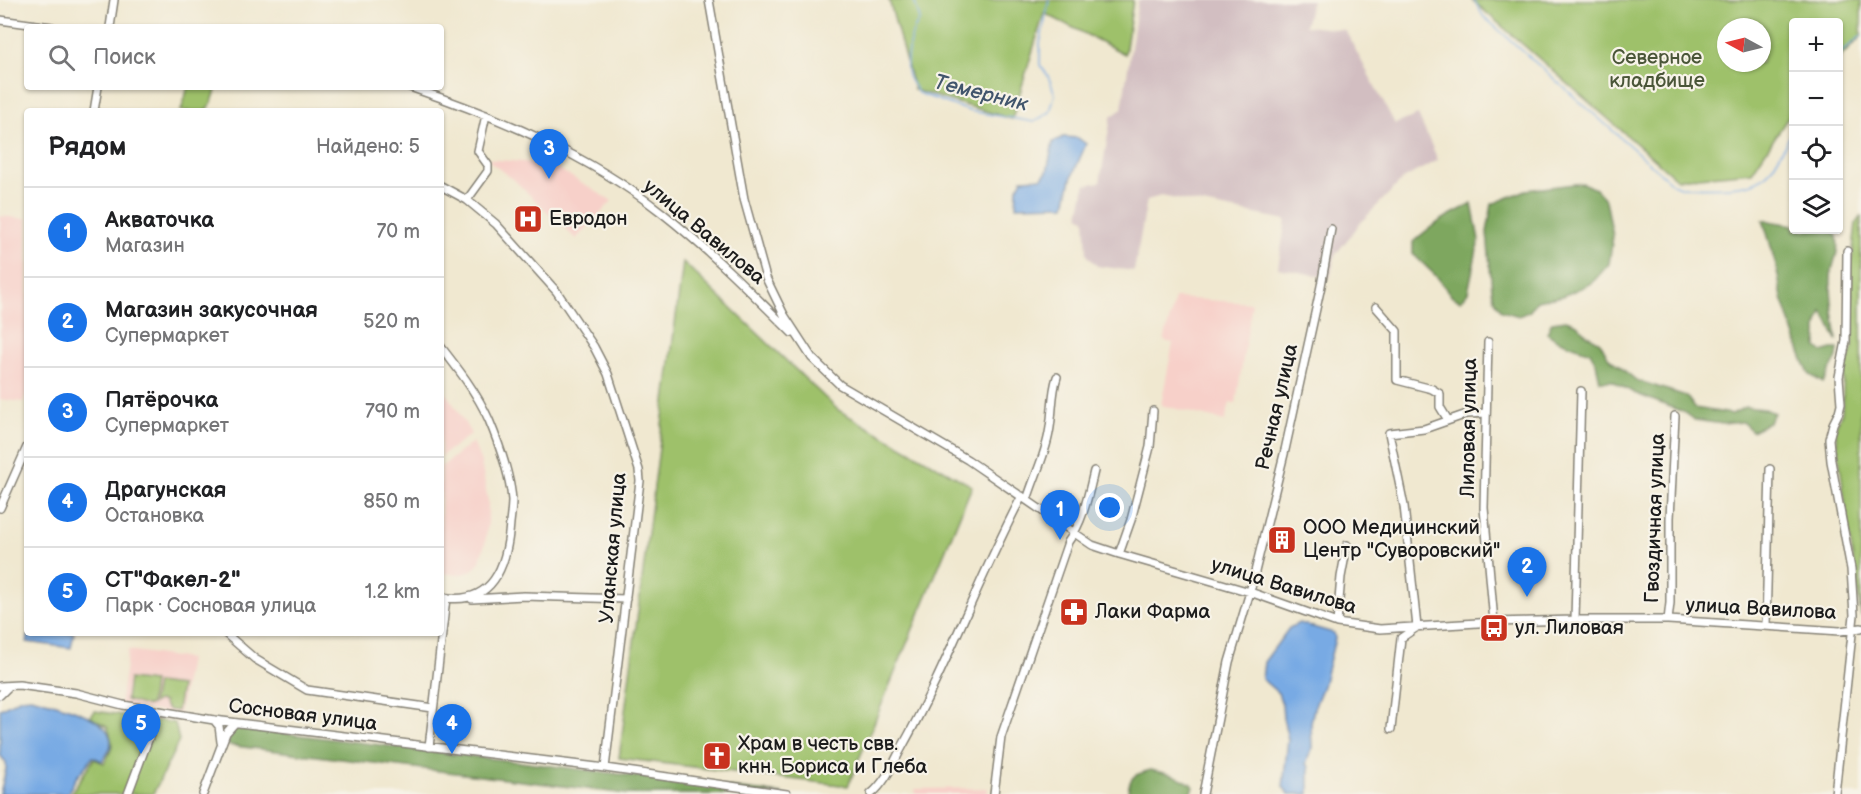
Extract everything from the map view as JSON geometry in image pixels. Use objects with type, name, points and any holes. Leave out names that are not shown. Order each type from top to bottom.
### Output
[{"type":"street","points":[[110,24],[114,0]]},
{"type":"street","name":"улица Вавилова","points":[[709,0],[744,199],[766,278],[784,315],[812,358],[840,384],[968,460],[1092,545],[1250,592],[1336,623],[1380,629],[1575,620],[1668,620],[1840,631],[1861,628]]},
{"type":"street","points":[[0,20],[30,24]]},
{"type":"street","points":[[94,108],[98,90]]},
{"type":"street","name":"улица Вавилова","points":[[418,90],[520,129],[615,180],[660,212],[750,291],[802,343]]},
{"type":"street","points":[[467,200],[488,171],[488,165],[478,152],[486,115]]},
{"type":"street","name":"Уланская улица","points":[[444,188],[467,200],[496,224],[557,292],[594,347],[608,374],[639,470],[640,481],[605,768]]},
{"type":"street","name":"Речная улица","points":[[1203,794],[1229,662],[1273,502],[1318,298],[1330,229]]},
{"type":"street","points":[[1835,794],[1853,629],[1854,592],[1829,439],[1840,404],[1839,377],[1846,341],[1847,251]]},
{"type":"street","points":[[1376,307],[1396,331],[1397,380],[1432,389],[1440,394],[1440,408],[1448,420]]},
{"type":"street","name":"Лиловая улица","points":[[1488,342],[1484,508],[1494,622]]},
{"type":"street","points":[[444,351],[466,379],[489,419],[506,469],[512,501],[510,538],[499,574],[489,587],[463,599]]},
{"type":"street","points":[[871,794],[881,784],[916,723],[985,568],[1038,473],[1049,434],[1057,377]]},
{"type":"street","points":[[1575,620],[1581,392]]},
{"type":"street","points":[[1119,554],[1131,520],[1150,447],[1153,411]]},
{"type":"street","points":[[1391,729],[1401,638],[1417,627],[1404,506],[1389,433],[1425,429],[1467,414],[1486,413]]},
{"type":"street","name":"Гвоздичная улица","points":[[1668,620],[1675,416]]},
{"type":"street","points":[[0,508],[24,454]]},
{"type":"street","points":[[1766,626],[1770,468]]},
{"type":"street","points":[[994,794],[1001,737],[1068,542],[1075,533],[1084,512],[1094,471]]},
{"type":"street","points":[[1336,623],[1347,545]]},
{"type":"street","points":[[444,597],[463,599],[524,596],[626,599]]},
{"type":"street","points":[[228,636],[255,660],[307,690],[433,708]]},
{"type":"street","points":[[429,747],[440,636]]},
{"type":"street","points":[[0,695],[9,686]]},
{"type":"street","name":"Сосновая улица","points":[[0,687],[19,686],[76,693],[153,711],[235,723],[605,768],[787,794]]},
{"type":"street","points":[[128,794],[151,732],[153,711]]},
{"type":"street","points":[[214,720],[219,726],[221,745]]},
{"type":"street","points":[[203,794],[226,733],[235,723]]},
{"type":"shaded area","points":[[1138,0],[1312,0],[1305,26],[1345,30],[1395,124],[1418,115],[1438,160],[1403,179],[1363,220],[1335,255],[1330,278],[1278,268],[1286,220],[1161,196],[1147,200],[1134,271],[1097,266],[1087,255],[1085,218],[1079,216],[1085,185],[1100,182],[1111,117],[1122,109]]},
{"type":"shaded area","points":[[486,159],[550,164],[612,201],[576,239],[514,180]]},
{"type":"shaded area","points":[[0,216],[24,219],[24,399],[23,402],[0,399]]},
{"type":"shaded area","points":[[1175,298],[1252,303],[1236,403],[1230,403],[1225,421],[1161,405],[1173,343],[1164,341]]},
{"type":"shaded area","points":[[444,390],[458,411],[471,434],[444,454]]},
{"type":"shaded area","points":[[473,442],[481,462],[488,501],[488,523],[480,561],[467,573],[457,575],[444,573],[444,465]]},
{"type":"shaded area","points":[[128,650],[189,659],[179,714],[120,706]]},
{"type":"shaded area","points":[[988,788],[987,794],[915,794],[915,789]]},
{"type":"green space","points":[[889,0],[1133,0],[1125,54],[1044,13],[1012,119],[914,90]]},
{"type":"green space","name":"Северное кладбище","points":[[1472,0],[1861,0],[1861,37],[1843,54],[1843,18],[1789,18],[1789,116],[1752,172],[1677,179]]},
{"type":"green space","points":[[187,90],[216,90],[208,108],[182,108]]},
{"type":"green space","points":[[1582,183],[1596,189],[1606,200],[1613,236],[1609,264],[1592,283],[1563,296],[1537,301],[1530,311],[1519,316],[1502,311],[1495,301],[1492,290],[1487,232],[1492,204],[1526,190]]},
{"type":"green space","points":[[1472,204],[1479,240],[1468,292],[1461,301],[1452,297],[1438,278],[1413,254],[1413,242],[1441,220]]},
{"type":"green space","points":[[1861,216],[1861,616],[1835,429],[1842,412],[1844,371],[1853,347],[1854,315],[1850,276],[1856,223]]},
{"type":"green space","points":[[1763,220],[1789,224],[1789,234],[1834,234],[1837,236],[1831,286],[1837,341],[1822,312],[1817,326],[1817,348],[1822,352],[1838,349],[1837,358],[1823,383],[1809,374],[1800,352],[1782,298],[1775,260]]},
{"type":"green space","points":[[683,262],[838,410],[972,486],[848,786],[619,758]]},
{"type":"green space","points":[[1566,320],[1577,324],[1586,334],[1600,342],[1608,357],[1636,380],[1686,396],[1695,408],[1732,414],[1745,407],[1764,409],[1774,413],[1769,422],[1752,431],[1742,422],[1723,424],[1694,420],[1683,412],[1634,393],[1612,381],[1600,381],[1596,363],[1590,352],[1557,340],[1547,333],[1552,322]]},
{"type":"green space","points":[[129,679],[153,682],[150,705],[126,700]]},
{"type":"green space","points":[[156,683],[181,686],[177,711],[169,710],[164,702],[157,701],[152,705]]},
{"type":"green space","points":[[95,711],[175,723],[179,741],[153,794],[70,794],[94,759],[104,763],[110,753],[112,741],[107,726],[90,717]]},
{"type":"green space","points":[[232,727],[783,794],[627,794],[227,745]]},
{"type":"green space","points":[[1151,770],[1184,780],[1194,787],[1191,794],[1128,793],[1131,779]]},
{"type":"water","points":[[1063,137],[1078,138],[1086,144],[1071,179],[1065,205],[1016,206],[1017,188],[1022,179],[1041,178],[1047,172],[1053,142]]},
{"type":"water","points":[[1299,623],[1334,633],[1335,639],[1311,723],[1312,748],[1306,764],[1309,767],[1309,794],[1289,794],[1283,787],[1288,739],[1282,704],[1278,693],[1262,679],[1264,662],[1289,628]]},
{"type":"water","points":[[28,636],[73,636],[71,648],[27,642]]},
{"type":"water","points":[[31,697],[57,704],[89,717],[102,725],[109,735],[110,747],[102,761],[93,757],[76,778],[67,794],[0,794],[6,763],[0,755],[0,709],[21,698]]},
{"type":"waterway","name":"Темерник","points":[[914,0],[920,19],[907,54],[907,69],[909,78],[918,93],[970,111],[1034,122],[1050,112],[1055,94],[1048,76],[1040,65],[1040,43],[1049,0]]},
{"type":"waterway","name":"Темерник","points":[[1474,0],[1483,16],[1673,184],[1680,187],[1713,188],[1750,184],[1767,174],[1789,138]]},
{"type":"waterway","name":"Темерник","points":[[1843,51],[1861,36]]},
{"type":"place","name":"Пятёрочка","points":[[549,179]]},
{"type":"place","name":"Евродон","points":[[528,219]]},
{"type":"place","name":"Акваточка","points":[[1060,540]]},
{"type":"place","name":"ООО Медицинский Центр \"Суворовский\"","points":[[1282,540]]},
{"type":"place","name":"Магазин закусочная","points":[[1527,597]]},
{"type":"place","name":"Лаки Фарма","points":[[1074,612]]},
{"type":"place","name":"ул. Лиловая","points":[[1494,628]]},
{"type":"place","name":"СТ\"Факел-2\"","points":[[141,754]]},
{"type":"place","name":"Драгунская","points":[[452,754]]},
{"type":"place","name":"Храм в честь свв. кнн. Бориса и Глеба","points":[[717,756]]}]
